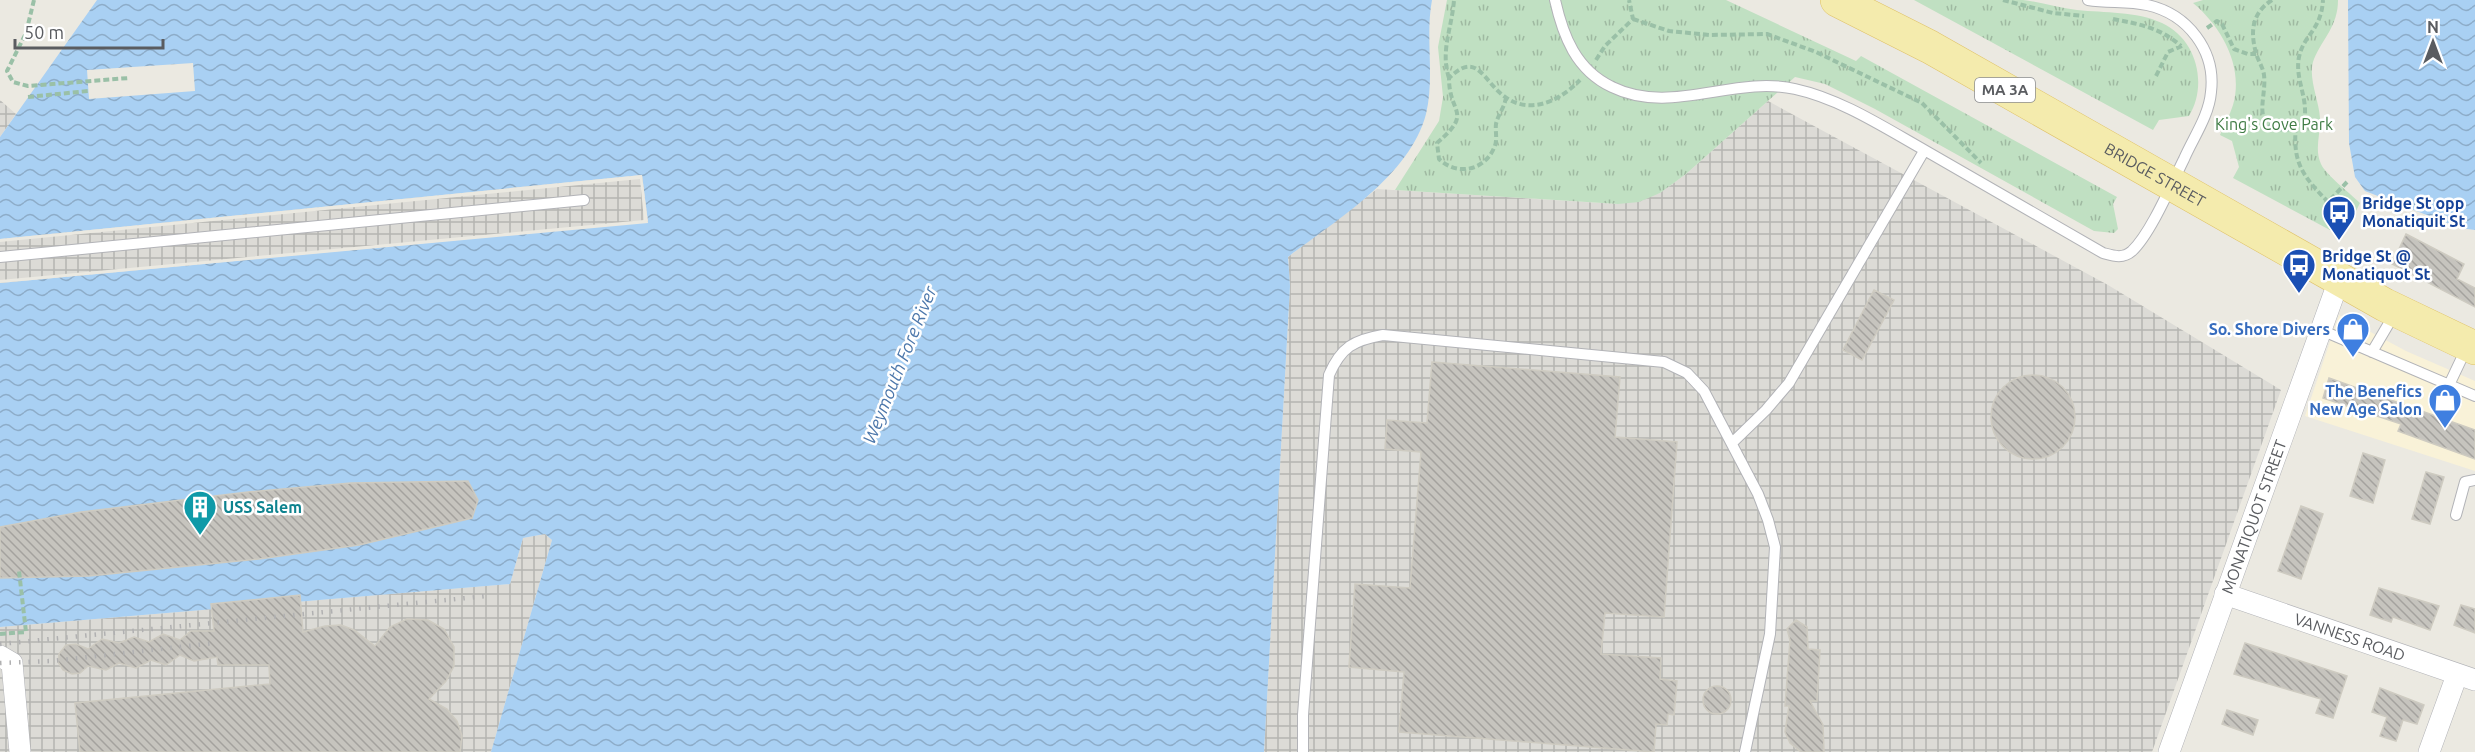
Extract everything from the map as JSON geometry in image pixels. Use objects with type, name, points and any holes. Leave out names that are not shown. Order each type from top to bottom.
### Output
[{"type":"main road","name":"BRIDGE STREET","points":[[1837,0],[1930,48],[2338,280],[2396,311],[2472,346]]},
{"type":"street","name":"MONATIQUOT STREET","points":[[2169,752],[2338,280]]},
{"type":"street","name":"VANNESS ROAD","points":[[2225,594],[2466,678]]},
{"type":"street","points":[[0,656],[12,663],[20,752]]},
{"type":"street","points":[[2429,752],[2466,678]]},
{"type":"lane","points":[[1555,0],[1567,42],[1577,58],[1589,71],[1612,87],[1658,98],[1685,97],[1742,86],[1794,88],[1816,95],[1875,123],[2103,253],[2120,257],[2131,252],[2140,241],[2171,186],[2206,112],[2211,92],[2209,57],[2197,36],[2168,12],[2148,6],[2088,0]]},
{"type":"lane","points":[[1732,443],[1767,410],[1789,383],[1924,151]]},
{"type":"lane","points":[[0,257],[584,200]]},
{"type":"lane","points":[[2372,352],[2396,311]]},
{"type":"lane","points":[[2321,330],[2475,396]]},
{"type":"lane","points":[[1303,752],[1303,715],[1329,375],[1337,357],[1350,345],[1364,338],[1383,336],[1664,362],[1687,373],[1704,391],[1761,503],[1775,547],[1770,634],[1745,752]]},
{"type":"lane","points":[[2449,385],[2472,346]]},
{"type":"lane","points":[[2456,516],[2465,482],[2475,480]]},
{"type":"path","points":[[34,0],[26,33],[7,71],[13,81],[28,86],[129,78]]},
{"type":"path","points":[[1449,78],[1460,69],[1474,67],[1487,76],[1506,97],[1496,124],[1494,148],[1477,166],[1466,170],[1454,170],[1446,165],[1439,159],[1436,150],[1437,143],[1454,128],[1458,119],[1459,110],[1449,90],[1449,78],[1444,65],[1444,50],[1454,0]]},
{"type":"path","points":[[2003,0],[2053,13],[2084,16]]},
{"type":"path","points":[[2272,0],[2260,8],[2253,26],[2256,54],[2264,75],[2261,110],[2264,119],[2271,126],[2288,130],[2296,126],[2305,114],[2299,77],[2300,54],[2318,26],[2323,0]]},
{"type":"path","points":[[1634,19],[1669,31],[1710,35],[1767,34],[1866,75],[1922,103],[1976,159],[2007,180],[1999,193]]},
{"type":"path","points":[[2113,19],[2146,25],[2168,35],[2181,46]]},
{"type":"path","points":[[28,97],[88,91]]},
{"type":"path","points":[[2296,126],[2298,162],[2306,181],[2328,202],[2347,182]]},
{"type":"path","points":[[0,634],[26,632],[19,571]]},
{"type":"shaded area","points":[[0,100],[16,114],[0,137]]},
{"type":"shaded area","points":[[1768,101],[2108,285],[2281,390],[2152,752],[1264,752],[1290,286],[1288,257],[1377,189],[1617,204],[1660,193],[1686,174]]},
{"type":"shaded area","points":[[642,175],[648,223],[0,283],[0,239]]},
{"type":"shaded area","points":[[2339,315],[2406,351],[2475,381],[2475,471],[2305,416]]},
{"type":"shaded area","points":[[545,534],[552,540],[491,752],[0,752],[0,627],[510,584],[523,538]]},
{"type":"green space","points":[[1447,0],[1726,0],[1856,61],[1861,56],[2117,197],[2113,204],[2118,229],[2114,233],[2094,231],[1875,109],[1825,84],[1795,77],[1686,174],[1660,193],[1639,202],[1618,204],[1395,190],[1439,121],[1443,97],[1438,47]]},
{"type":"green space","points":[[1914,0],[2023,0],[2070,9],[2131,14],[2152,19],[2174,30],[2191,51],[2198,77],[2195,104],[2189,116],[2159,120],[2153,130]]},
{"type":"green space","name":"King's Cove Park","points":[[2203,0],[2338,0],[2336,17],[2314,59],[2312,73],[2320,118],[2318,147],[2321,164],[2333,179],[2360,203],[2343,237],[2233,178],[2239,167],[2232,141],[2220,135],[2233,105],[2236,91],[2233,62],[2213,24],[2193,3]]},
{"type":"water","name":"Weymouth Fore River","points":[[97,0],[1432,0],[1429,28],[1429,100],[1417,136],[1388,177],[1369,195],[1288,257],[1290,286],[1264,752],[491,752],[552,540],[545,534],[523,538],[510,584],[0,627],[0,283],[648,222],[642,175],[0,239],[0,137]]},
{"type":"water","points":[[2348,0],[2475,0],[2475,230],[2460,228],[2365,191],[2355,177],[2349,143]]},
{"type":"pier","points":[[193,63],[195,91],[89,99],[87,70]]},
{"type":"pier","points":[[642,175],[648,223],[0,283],[0,280],[644,220],[640,179],[0,242],[0,239]]},
{"type":"building","points":[[2406,234],[2464,264],[2457,279],[2475,288],[2475,307],[2392,264]]},
{"type":"building","points":[[1874,290],[1894,300],[1862,360],[1843,350]]},
{"type":"building","points":[[1432,362],[1620,377],[1615,437],[1677,442],[1664,617],[1605,613],[1601,654],[1661,658],[1660,679],[1677,681],[1674,715],[1668,714],[1667,725],[1656,724],[1654,752],[1399,732],[1404,672],[1349,667],[1355,584],[1410,588],[1421,452],[1385,449],[1387,420],[1427,423]]},
{"type":"building","points":[[2033,375],[2049,378],[2063,387],[2072,401],[2075,417],[2072,433],[2063,447],[2049,456],[2033,459],[2017,456],[2003,447],[1994,433],[1991,417],[1994,401],[2003,387],[2017,378]]},
{"type":"building","points":[[2329,378],[2475,430],[2475,459],[2398,431],[2401,424],[2323,398]]},
{"type":"building","points":[[2363,453],[2385,460],[2373,503],[2350,496]]},
{"type":"building","points":[[2426,472],[2444,477],[2430,524],[2412,519]]},
{"type":"building","name":"USS Salem","points":[[468,481],[478,500],[472,518],[359,545],[259,559],[89,576],[0,578],[0,527],[81,512],[248,492],[351,483]]},
{"type":"building","points":[[2301,506],[2323,514],[2301,579],[2278,571]]},
{"type":"building","points":[[2379,588],[2439,606],[2430,630],[2393,617],[2391,622],[2370,615]]},
{"type":"building","points":[[300,595],[303,632],[325,626],[341,625],[354,630],[375,646],[390,627],[407,619],[428,620],[444,629],[454,647],[454,666],[446,681],[429,699],[447,709],[457,721],[462,736],[460,752],[80,752],[75,703],[270,684],[269,665],[218,665],[217,657],[194,661],[180,655],[166,665],[151,660],[136,668],[119,663],[106,670],[88,666],[80,673],[72,674],[63,670],[58,662],[59,654],[66,645],[76,644],[88,649],[102,639],[119,643],[134,637],[149,642],[163,634],[180,640],[191,631],[214,631],[211,604]]},
{"type":"building","points":[[2461,605],[2475,609],[2475,633],[2454,625]]},
{"type":"building","points":[[1796,620],[1807,627],[1808,649],[1820,650],[1817,701],[1810,701],[1823,725],[1824,752],[1801,752],[1790,743],[1785,732],[1789,706],[1785,706],[1790,640],[1787,629]]},
{"type":"building","points":[[2245,643],[2347,676],[2333,718],[2316,713],[2321,699],[2234,674]]},
{"type":"building","points":[[1717,686],[1727,690],[1731,700],[1727,710],[1717,714],[1707,710],[1703,700],[1707,690]]},
{"type":"building","points":[[2380,688],[2424,705],[2417,724],[2403,720],[2396,741],[2380,736],[2387,717],[2372,712]]},
{"type":"building","points":[[2227,710],[2258,720],[2253,735],[2222,724]]},
{"type":"railway","points":[[0,644],[487,596]]},
{"type":"railway","points":[[0,663],[52,661],[215,643]]},
{"type":"place","name":"Bridge St opp Monatiquit St","points":[[2339,241]]},
{"type":"place","name":"Bridge St @ Monatiquot St","points":[[2299,294]]},
{"type":"place","name":"So. Shore Divers","points":[[2353,358]]},
{"type":"place","name":"The Benefics New Age Salon","points":[[2445,429]]},
{"type":"place","name":"USS Salem","points":[[200,536]]}]
